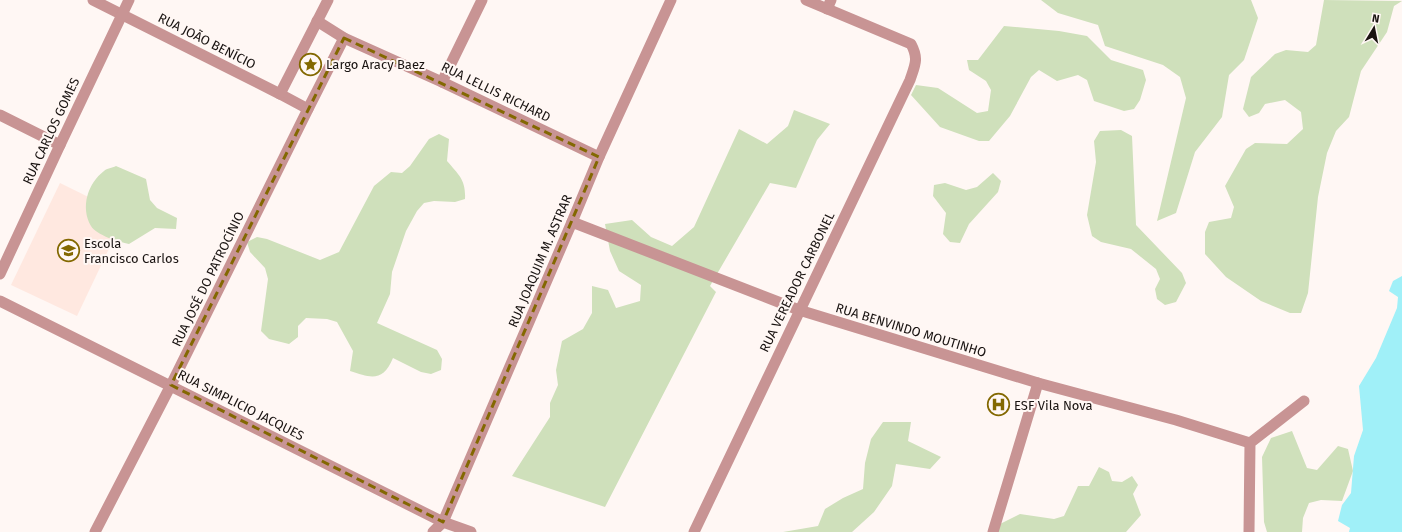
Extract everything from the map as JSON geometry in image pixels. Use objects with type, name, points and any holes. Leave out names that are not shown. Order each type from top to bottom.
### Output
[{"type":"street","name":"RUA JOÃO BENÍCIO","points":[[93,0],[308,109]]},
{"type":"street","name":"RUA CARLOS GOMES","points":[[0,274],[129,0]]},
{"type":"street","points":[[280,94],[328,0]]},
{"type":"street","points":[[442,82],[482,0]]},
{"type":"street","name":"RUA JOAQUIM M. ASTRAR","points":[[433,532],[443,522],[599,157],[671,0]]},
{"type":"street","points":[[806,0],[829,5]]},
{"type":"street","name":"RUA VEREADOR CARBONEL","points":[[694,532],[910,80],[917,62],[915,52],[911,44],[829,5]]},
{"type":"street","name":"RUA LELLIS RICHARD","points":[[317,21],[344,38],[442,82],[599,157]]},
{"type":"street","name":"RUA JOSÉ DO PATROCÍNIO","points":[[95,532],[171,385],[344,38]]},
{"type":"street","points":[[0,115],[60,145]]},
{"type":"street","name":"RUA BENVINDO MOUTINHO","points":[[572,222],[799,310],[1038,383],[1176,420],[1250,443]]},
{"type":"street","name":"RUA SIMPLICIO JACQUES","points":[[0,301],[443,522],[470,532]]},
{"type":"street","points":[[993,532],[1038,383]]},
{"type":"street","points":[[1249,532],[1250,443],[1304,401]]},
{"type":"highlighted area","points":[[344,38],[599,157],[443,522],[171,385]]},
{"type":"shaded area","name":"Escola Francisco Carlos","points":[[60,183],[125,215],[77,316],[11,285]]},
{"type":"green space","points":[[1041,0],[1251,0],[1258,18],[1244,60],[1229,75],[1222,117],[1195,152],[1176,213],[1157,221],[1186,98],[1180,77],[1163,65],[1105,46],[1098,25],[1058,13]]},
{"type":"green space","points":[[1324,0],[1402,1],[1394,6],[1387,32],[1361,71],[1349,117],[1336,131],[1327,153],[1318,197],[1308,293],[1301,313],[1290,313],[1261,301],[1226,277],[1205,254],[1205,232],[1209,222],[1231,218],[1234,207],[1225,186],[1246,149],[1255,143],[1287,144],[1303,129],[1301,112],[1285,100],[1265,104],[1259,113],[1249,117],[1243,109],[1251,77],[1275,54],[1286,50],[1308,52],[1316,45]]},
{"type":"green space","points":[[1004,26],[1059,31],[1087,36],[1111,60],[1143,70],[1146,80],[1140,100],[1134,109],[1124,111],[1094,101],[1087,80],[1078,75],[1057,81],[1039,70],[1031,77],[1010,116],[989,141],[979,141],[940,127],[911,95],[916,85],[938,88],[977,113],[988,111],[991,90],[986,81],[969,70],[967,60],[978,60]]},
{"type":"green space","points":[[794,110],[830,124],[817,140],[796,188],[770,183],[710,286],[716,292],[605,507],[512,476],[550,417],[550,403],[558,385],[556,370],[562,341],[583,329],[592,313],[592,286],[608,290],[616,308],[640,301],[641,285],[619,271],[610,251],[605,224],[632,220],[651,237],[672,246],[694,227],[739,129],[767,144],[788,126]]},
{"type":"green space","points":[[1121,130],[1132,136],[1136,225],[1182,273],[1186,283],[1176,302],[1165,305],[1157,299],[1155,289],[1160,279],[1156,269],[1131,249],[1101,242],[1092,236],[1087,215],[1096,162],[1094,141],[1100,131]]},
{"type":"green space","points":[[439,134],[449,139],[447,161],[463,182],[465,199],[455,202],[434,201],[424,203],[417,211],[406,231],[392,272],[390,294],[377,323],[437,350],[442,359],[441,370],[431,374],[421,372],[393,358],[389,366],[381,375],[370,376],[350,371],[353,351],[337,322],[327,319],[306,318],[298,326],[298,337],[289,344],[269,339],[261,331],[268,279],[265,268],[250,252],[247,242],[257,237],[267,239],[320,260],[339,252],[374,186],[391,172],[402,173],[410,166],[429,139]]},
{"type":"green space","points":[[116,166],[146,179],[150,200],[157,208],[177,218],[176,229],[155,228],[129,244],[108,238],[91,226],[86,211],[87,196],[98,176],[105,170]]},
{"type":"green space","points":[[993,173],[1001,181],[998,192],[969,224],[960,243],[950,242],[943,234],[946,213],[933,196],[934,185],[945,183],[966,190],[977,187]]},
{"type":"green space","points":[[883,422],[911,422],[908,441],[941,457],[930,469],[896,464],[892,486],[874,512],[852,532],[783,532],[818,526],[825,509],[843,498],[863,489],[865,463],[871,439]]},
{"type":"green space","points":[[1292,431],[1307,468],[1317,470],[1338,446],[1348,449],[1353,471],[1342,501],[1321,500],[1309,503],[1303,518],[1302,532],[1267,532],[1264,522],[1262,457],[1271,438]]},
{"type":"green space","points":[[1099,467],[1109,472],[1112,481],[1122,482],[1132,476],[1138,485],[1133,494],[1141,515],[1126,532],[993,532],[1000,524],[1020,514],[1054,519],[1064,516],[1078,486],[1089,486]]},
{"type":"water","points":[[1402,276],[1402,532],[1349,532],[1350,528],[1338,521],[1342,505],[1351,493],[1354,456],[1363,430],[1359,386],[1376,358],[1397,308],[1398,297],[1389,291],[1393,281]]},
{"type":"place","name":"Largo Aracy Baez","points":[[310,64]]},
{"type":"place","name":"Escola Francisco Carlos","points":[[68,250]]},
{"type":"place","name":"ESF Vila Nova","points":[[998,405]]}]
